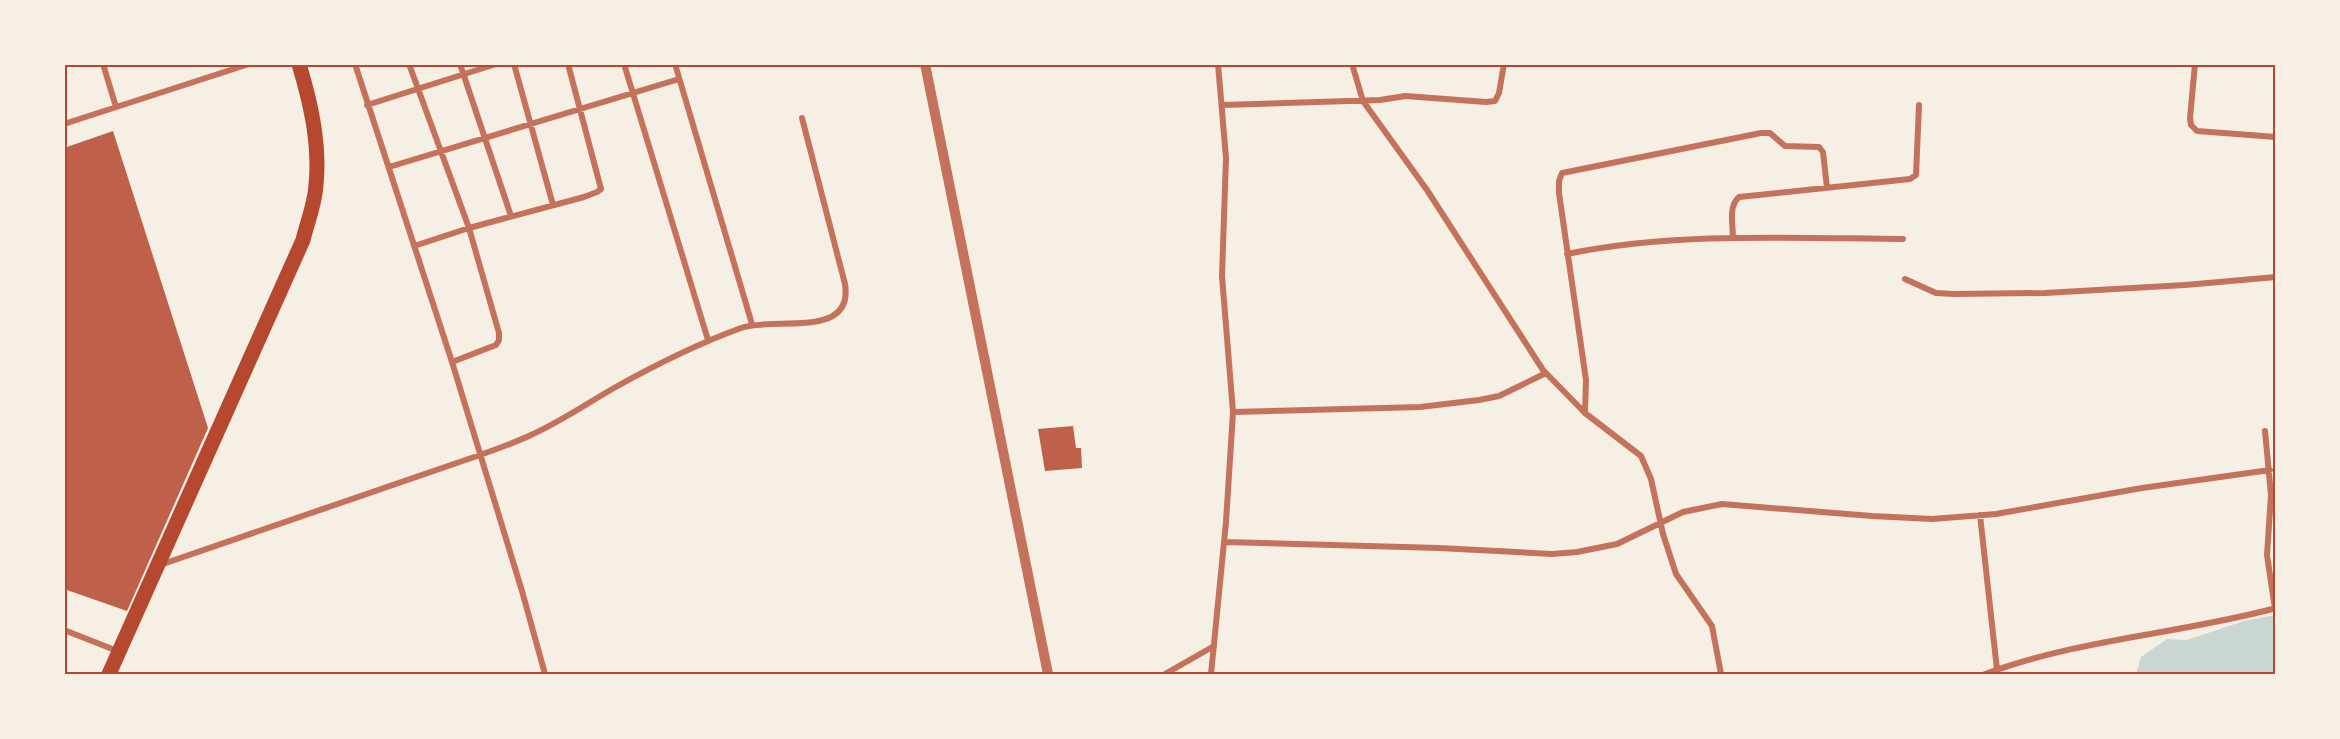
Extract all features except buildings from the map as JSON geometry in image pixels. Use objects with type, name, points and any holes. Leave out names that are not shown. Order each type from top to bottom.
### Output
[{"type":"main road","points":[[109,675],[303,240],[316,187],[317,157],[314,126],[299,64]]},
{"type":"street","points":[[104,64],[116,107]]},
{"type":"street","points":[[64,124],[249,64]]},
{"type":"street","points":[[355,64],[452,362],[525,601],[545,675]]},
{"type":"street","points":[[409,64],[469,228],[499,340],[492,348],[452,362]]},
{"type":"street","points":[[460,64],[511,216]]},
{"type":"street","points":[[368,105],[496,64]]},
{"type":"street","points":[[514,64],[553,205]]},
{"type":"street","points":[[414,246],[601,189],[568,64]]},
{"type":"street","points":[[624,64],[708,340]]},
{"type":"street","points":[[675,64],[753,324]]},
{"type":"street","points":[[925,64],[1048,675]]},
{"type":"street","points":[[1211,675],[1224,542],[1233,412],[1222,276],[1226,158],[1218,64]]},
{"type":"street","points":[[1352,64],[1363,101],[1427,190],[1546,373],[1586,413],[1630,445],[1641,456],[1651,479],[1660,521],[1676,574],[1712,626],[1721,675]]},
{"type":"street","points":[[1222,105],[1363,101],[1405,96],[1494,101],[1500,93],[1504,64]]},
{"type":"street","points":[[2195,64],[2190,118],[2191,125],[2197,131],[2276,137]]},
{"type":"street","points":[[389,167],[679,79]]},
{"type":"street","points":[[1734,238],[1732,210],[1734,202],[1739,197],[1910,179],[1916,175],[1919,105]]},
{"type":"street","points":[[158,565],[530,436],[614,388],[708,340],[753,324],[820,322],[836,315],[845,305],[847,297],[802,118]]},
{"type":"street","points":[[1586,413],[1586,380],[1567,254],[1559,181],[1562,173],[1770,133],[1785,146],[1819,147],[1823,152],[1827,188]]},
{"type":"street","points":[[1567,254],[1598,248],[1734,238],[1903,239]]},
{"type":"street","points":[[1905,279],[1936,293],[1954,294],[2126,288],[2276,277]]},
{"type":"street","points":[[1233,412],[1420,407],[1467,402],[1499,396],[1546,373]]},
{"type":"street","points":[[1985,675],[2005,667],[2095,645],[2195,627],[2275,608],[2267,555],[2271,511],[2270,470],[2265,430]]},
{"type":"street","points":[[1224,542],[1439,548],[1552,554],[1577,552],[1617,543],[1683,512],[1722,504],[1932,519],[2007,512],[2142,488],[2270,470]]},
{"type":"street","points":[[1980,515],[1996,670]]},
{"type":"street","points":[[64,630],[120,652]]},
{"type":"street","points":[[1165,675],[1214,646]]},
{"type":"street","points":[[2005,667],[2007,675]]},
{"type":"shaded area","points":[[2275,615],[2275,674],[2136,674],[2141,657],[2167,639],[2187,640],[2244,621]]}]
